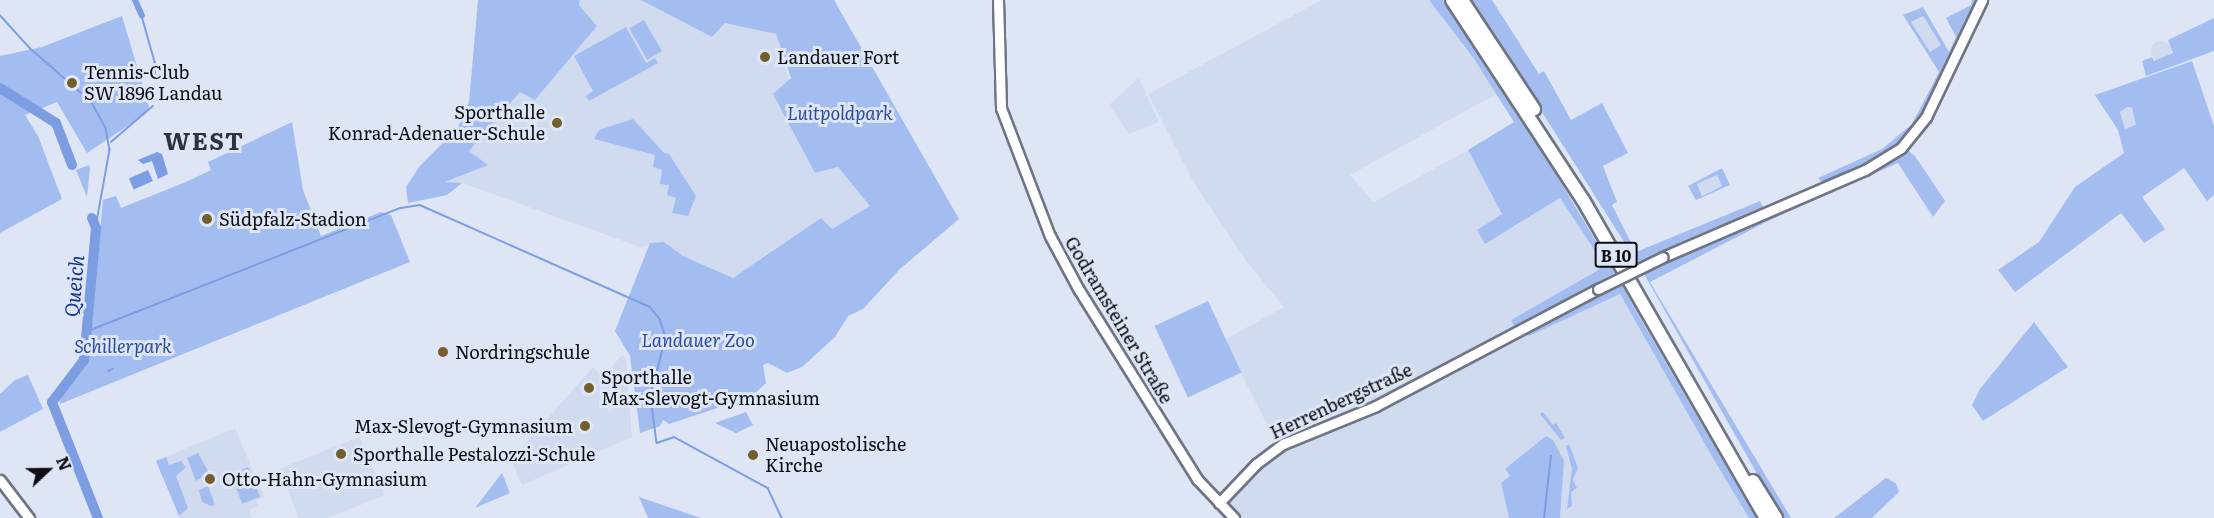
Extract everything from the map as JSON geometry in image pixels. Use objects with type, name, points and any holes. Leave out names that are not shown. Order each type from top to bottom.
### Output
[{"type":"highway","name":"B 10","points":[[1452,0],[1583,200],[1766,518]]},
{"type":"highway","name":"B 10","points":[[1462,0],[1590,196],[1776,518]]},
{"type":"main road","name":"Godramsteiner Straße","points":[[998,0],[997,64],[1001,108],[1041,216],[1083,297],[1197,479],[1234,518]]},
{"type":"main road","name":"Herrenbergstraße","points":[[1219,503],[1256,464],[1280,446],[1376,406],[1598,288],[1663,257],[1864,170],[1901,148],[1926,117],[1982,0]]},
{"type":"main road","points":[[0,480],[29,518]]},
{"type":"shaded area","points":[[580,0],[641,0],[712,37],[725,23],[776,34],[815,173],[838,167],[870,206],[832,230],[821,218],[733,278],[683,256],[664,242],[640,247],[462,183],[442,183],[487,165],[469,151],[520,92],[535,100],[597,26],[579,5]]},
{"type":"shaded area","points":[[1322,0],[1429,0],[1498,93],[1350,175],[1374,202],[1468,150],[1510,229],[1560,198],[1596,249],[1602,267],[1511,320],[1529,336],[1620,293],[1749,518],[1560,518],[1564,461],[1511,476],[1501,483],[1509,518],[1230,518],[1218,493],[1276,442],[1224,340],[1284,307],[1247,262],[1193,181],[1148,94]]},
{"type":"shaded area","points":[[1923,16],[1941,46],[1930,53],[1912,23]]},
{"type":"shaded area","points":[[2161,41],[2168,44],[2171,51],[2168,58],[2161,61],[2154,58],[2151,51],[2154,44]]},
{"type":"shaded area","points":[[1139,78],[1159,122],[1129,134],[1109,105]]},
{"type":"shaded area","points":[[2132,108],[2136,126],[2124,129],[2120,111]]},
{"type":"shaded area","points":[[157,152],[162,154],[168,174],[158,179],[152,161],[143,164],[138,160]]},
{"type":"shaded area","points":[[148,170],[153,181],[134,190],[129,179]]},
{"type":"shaded area","points":[[1717,175],[1722,186],[1701,195],[1696,184]]},
{"type":"shaded area","name":"Max-Slevogt-Gymnasium","points":[[622,355],[626,358],[632,437],[522,485],[511,460],[593,367],[603,377]]},
{"type":"shaded area","name":"Otto-Hahn-Gymnasium","points":[[235,428],[264,497],[256,500],[258,506],[249,510],[252,518],[180,518],[156,461]]},
{"type":"shaded area","points":[[359,437],[385,495],[328,518],[299,518],[279,469]]},
{"type":"green space","points":[[478,0],[580,0],[579,5],[597,26],[535,100],[520,92],[469,151],[488,165],[445,182],[462,183],[447,195],[408,203],[406,187],[419,167],[458,127],[469,102]]},
{"type":"green space","points":[[641,0],[834,0],[959,219],[900,269],[863,309],[848,316],[835,337],[802,367],[787,373],[768,363],[763,365],[766,383],[751,397],[669,424],[663,420],[660,426],[640,433],[630,356],[615,331],[650,243],[664,242],[683,256],[733,278],[821,218],[832,229],[870,206],[838,167],[815,173],[773,94],[791,78],[776,34],[725,23],[712,37]]},
{"type":"green space","points":[[1429,0],[1443,0],[1554,171],[1615,273],[1514,326],[1511,320],[1593,273],[1602,267],[1602,261],[1560,198],[1485,244],[1477,230],[1502,214],[1468,150],[1514,122],[1474,59]]},
{"type":"green space","points":[[1471,0],[1492,0],[1539,74],[1544,71],[1571,120],[1602,103],[1628,153],[1603,166],[1617,202],[1612,205],[1636,252],[1760,201],[1764,209],[1638,264]]},
{"type":"green space","points":[[1972,0],[1978,0],[1920,119],[1902,142],[1864,166],[1772,206],[1821,182],[1818,178],[1882,149],[1912,124],[1939,72],[1903,15],[1923,7],[1949,52],[1956,37],[1946,18],[1971,5]],"holes":[[[1923,16],[1941,45],[1930,52],[1911,22]]]},
{"type":"green space","name":"Tennis-Club SW 1896 Landau","points":[[122,16],[149,107],[144,115],[87,153],[57,102],[25,115],[38,136],[62,199],[0,233],[0,56],[42,47]]},
{"type":"green space","points":[[2214,18],[2214,51],[2146,76],[2142,61],[2152,57],[2154,61],[2173,53],[2168,40]]},
{"type":"green space","points":[[644,20],[662,51],[647,60],[629,28]]},
{"type":"green space","points":[[626,27],[646,63],[655,58],[658,63],[589,101],[586,96],[593,91],[574,56]]},
{"type":"green space","points":[[2192,61],[2214,126],[2214,195],[2207,201],[2184,168],[2142,197],[2165,229],[2144,243],[2121,213],[2015,292],[1998,270],[2039,242],[2075,187],[2124,153],[2118,130],[2095,95]],"holes":[[[2127,107],[2132,108],[2136,125],[2125,129],[2120,112]]]},
{"type":"green space","points":[[633,119],[664,153],[669,154],[696,196],[688,216],[672,213],[676,198],[667,195],[669,185],[660,184],[662,170],[653,167],[655,155],[594,139],[599,130]]},
{"type":"green space","name":"Schillerpark","points":[[292,122],[303,190],[321,236],[381,212],[391,215],[410,262],[60,404],[59,397],[88,360],[103,200],[116,196],[121,208],[186,182],[211,170],[208,162]]},
{"type":"green space","points":[[1905,148],[1915,156],[1945,201],[1933,217],[1898,163],[1768,221],[1650,282],[1791,518],[1782,518],[1643,272]]},
{"type":"green space","points":[[89,165],[90,168],[87,197],[76,170]]},
{"type":"green space","points":[[1722,168],[1730,185],[1696,200],[1688,186]],"holes":[[[1717,175],[1722,186],[1702,196],[1697,184]]]},
{"type":"green space","points":[[1621,283],[1756,518],[1749,518],[1620,294],[1529,336],[1525,332]]},
{"type":"green space","points":[[1208,301],[1241,373],[1188,398],[1155,326]]},
{"type":"green space","points":[[2034,322],[2068,367],[1983,421],[1972,405],[1980,389]]},
{"type":"green space","points":[[28,375],[43,409],[0,432],[0,394],[15,380]]},
{"type":"green space","points":[[746,412],[753,425],[736,433],[715,423]]},
{"type":"green space","points":[[1543,412],[1553,425],[1556,423],[1565,438],[1561,440],[1540,414]]},
{"type":"green space","points":[[1546,436],[1553,440],[1564,461],[1560,518],[1509,518],[1501,483],[1510,476],[1505,469]]},
{"type":"green space","points":[[1569,444],[1578,468],[1573,480],[1577,488],[1571,492],[1572,506],[1567,509],[1572,469],[1566,446]]},
{"type":"green space","points":[[198,453],[209,473],[196,481],[187,458]]},
{"type":"green space","points":[[166,457],[169,465],[181,461],[186,467],[176,476],[188,508],[179,516],[156,461]]},
{"type":"green space","points":[[248,467],[260,497],[242,504],[230,474]]},
{"type":"green space","points":[[502,473],[510,493],[475,508]]},
{"type":"green space","points":[[1886,478],[1896,483],[1899,492],[1872,518],[1834,518]]},
{"type":"green space","points":[[208,486],[215,505],[211,506],[202,502],[199,490]]},
{"type":"green space","points":[[639,497],[701,518],[648,518]]},
{"type":"waterway","points":[[135,0],[142,16]]},
{"type":"waterway","points":[[0,15],[30,48],[91,101],[106,128],[110,150],[96,228]]},
{"type":"waterway","points":[[142,16],[155,62],[156,79]]},
{"type":"waterway","name":"Queich","points":[[0,88],[56,123],[72,165]]},
{"type":"waterway","points":[[111,142],[153,106]]},
{"type":"waterway","points":[[1824,181],[1848,171]]},
{"type":"waterway","points":[[1775,203],[1820,184]]},
{"type":"waterway","points":[[88,331],[401,208],[420,205],[650,307],[660,319],[666,337],[651,397],[657,443],[674,437],[768,488],[782,518]]},
{"type":"waterway","name":"Queich","points":[[92,218],[96,228],[84,360],[52,402],[98,518]]},
{"type":"waterway","points":[[108,371],[113,369]]},
{"type":"waterway","points":[[1544,518],[1551,456]]},
{"type":"place","name":"Landauer Fort","points":[[765,57]]},
{"type":"place","name":"Tennis-Club SW 1896 Landau","points":[[72,83]]},
{"type":"place","name":"Sporthalle Konrad-Adenauer-Schule","points":[[557,123]]},
{"type":"place","name":"Südpfalz-Stadion","points":[[207,219]]},
{"type":"place","name":"Nordringschule","points":[[443,352]]},
{"type":"place","name":"Sporthalle Max-Slevogt-Gymnasium","points":[[589,388]]},
{"type":"place","name":"Max-Slevogt-Gymnasium","points":[[585,426]]},
{"type":"place","name":"Sporthalle Pestalozzi-Schule","points":[[341,454]]},
{"type":"place","name":"Neuapostolische Kirche","points":[[753,455]]},
{"type":"place","name":"Otto-Hahn-Gymnasium","points":[[210,479]]},
{"type":"district","name":"WEST","points":[[204,140]]},
{"type":"park label","name":"Luitpoldpark","points":[[840,113]]},
{"type":"park label","name":"Landauer Zoo","points":[[698,340]]}]
